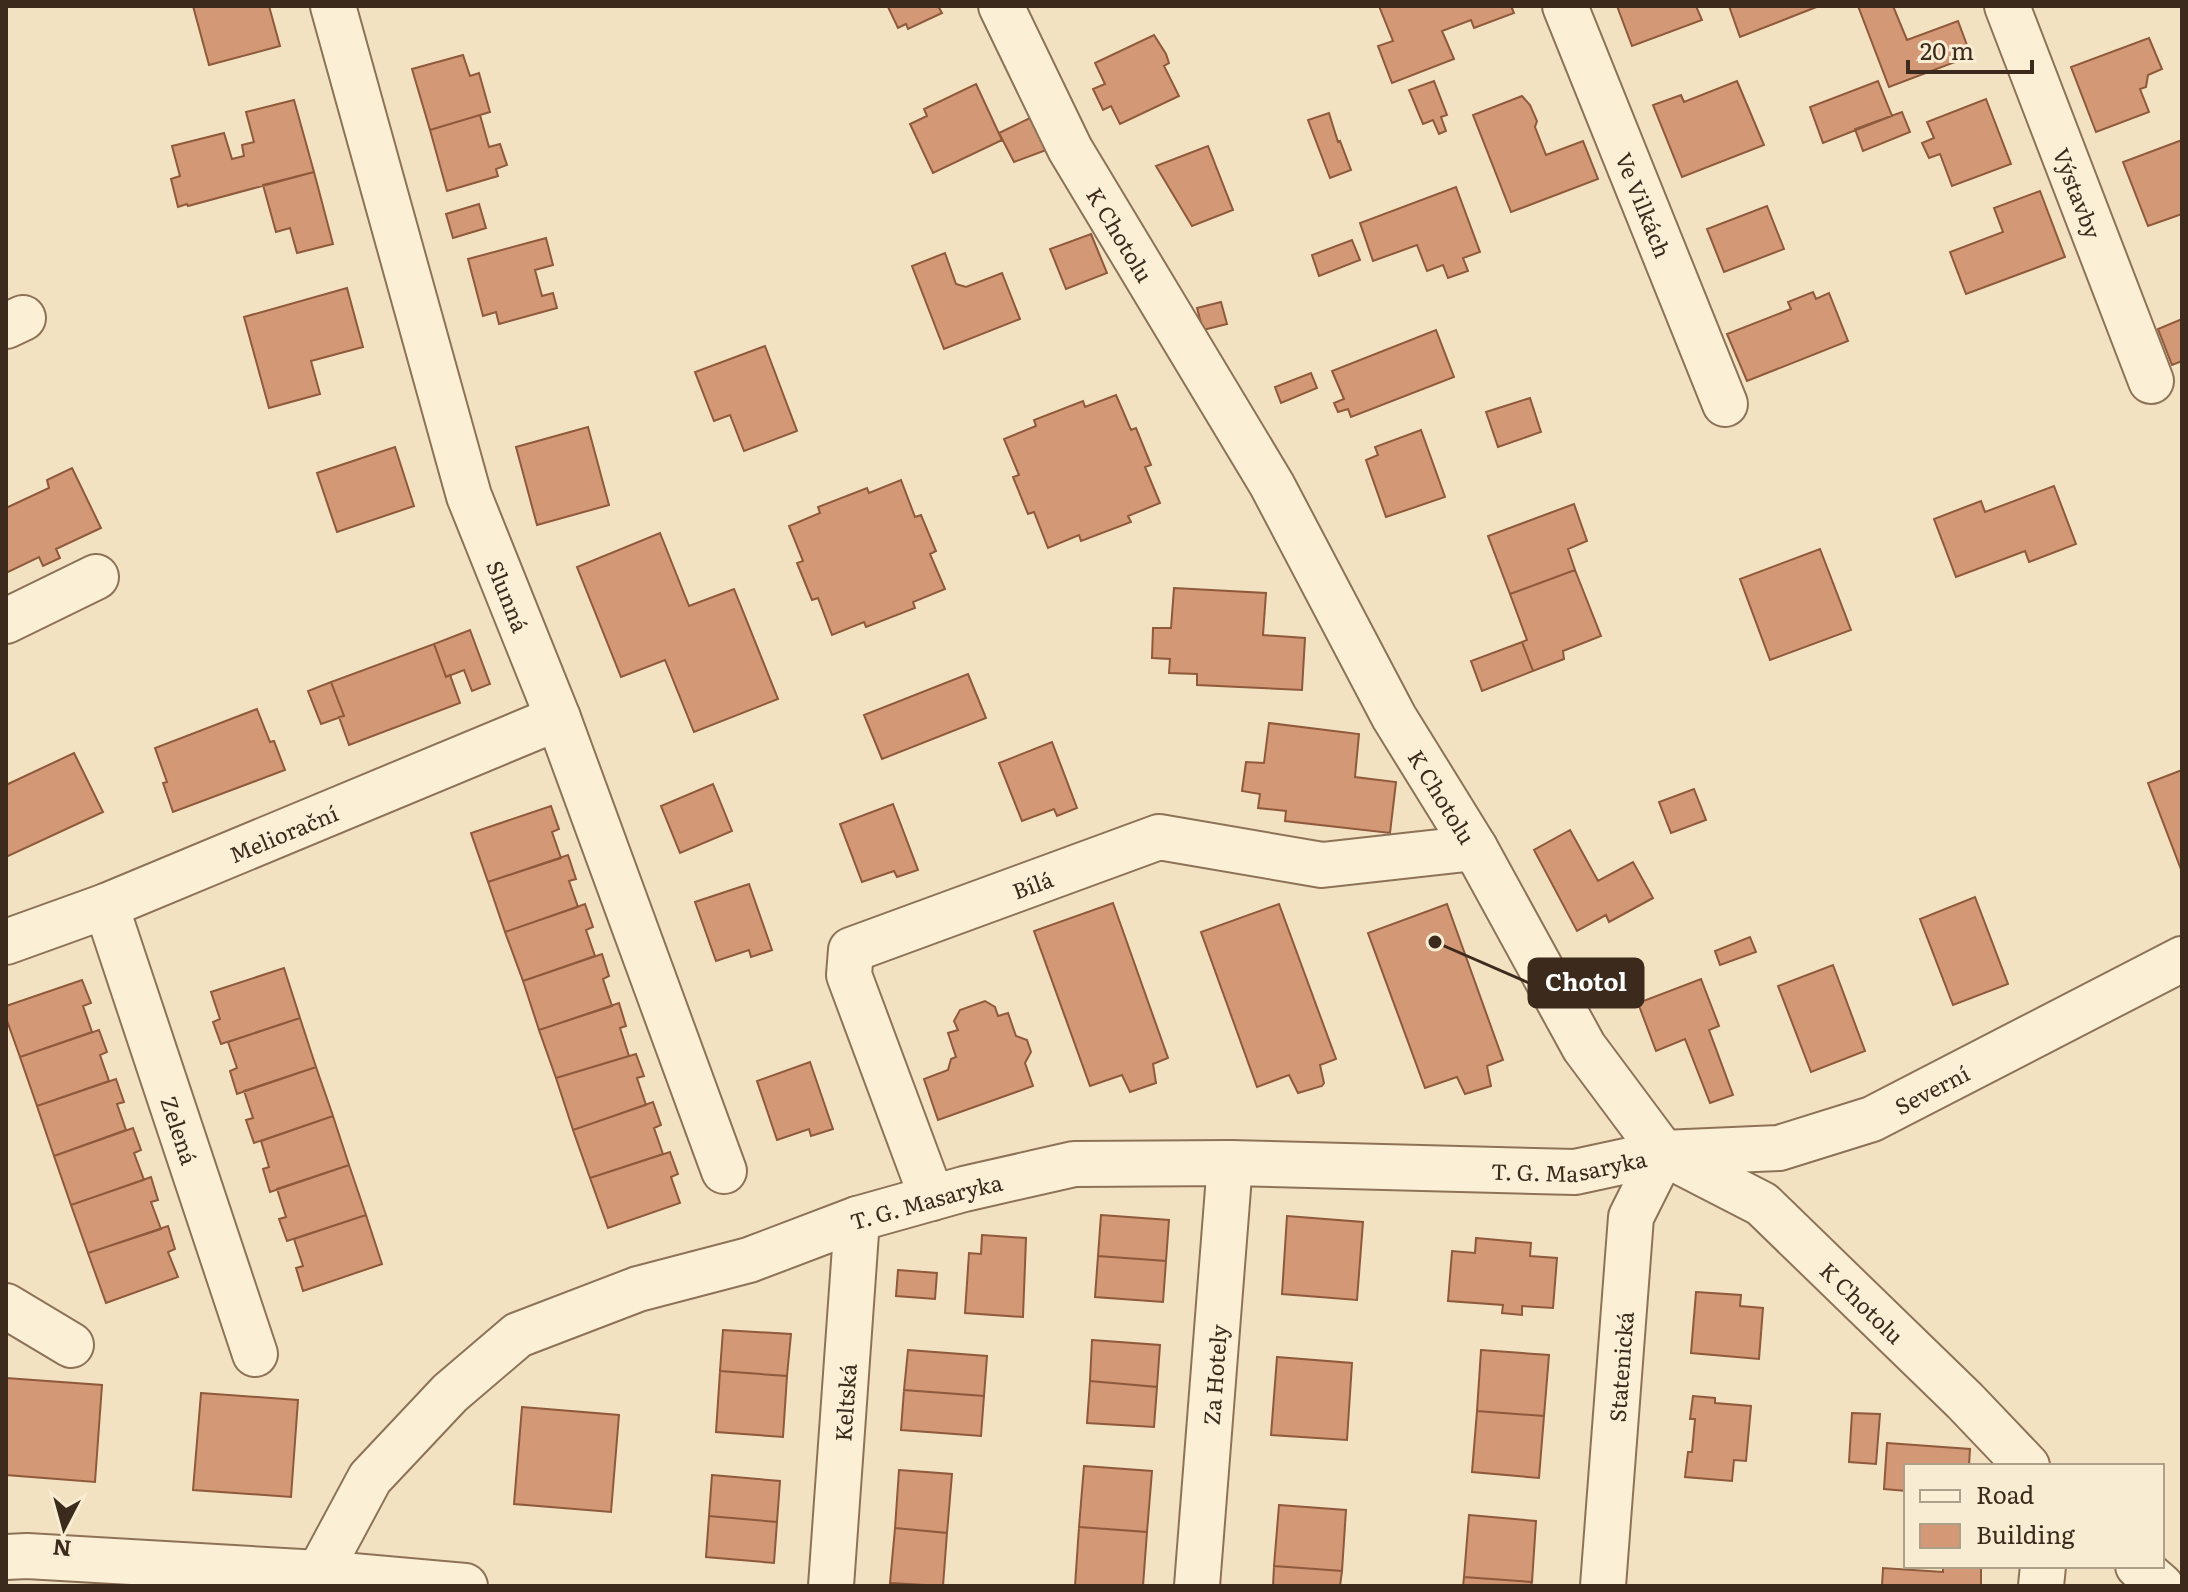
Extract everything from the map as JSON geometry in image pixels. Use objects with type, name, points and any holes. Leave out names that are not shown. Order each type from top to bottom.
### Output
[{"type":"street","name":"Slunná","points":[[333,6],[469,496],[558,718],[724,1171]]},
{"type":"street","name":"K Chotolu","points":[[1001,6],[1070,149],[1272,485],[1394,717],[1475,848],[1584,1047],[1663,1153],[1762,1204],[1965,1401],[2025,1464]]},
{"type":"street","name":"Ve Vilkách","points":[[1565,6],[1725,404]]},
{"type":"street","name":"Výstavby","points":[[2007,6],[2151,381]]},
{"type":"street","points":[[6,621],[96,577]]},
{"type":"street","name":"Meliorační","points":[[6,942],[106,906],[558,718]]},
{"type":"street","name":"Bílá","points":[[932,1198],[849,975],[851,950],[1159,837],[1322,865],[1475,848]]},
{"type":"street","name":"Zelená","points":[[106,906],[255,1354]]},
{"type":"street","name":"Severní","points":[[1663,1153],[1779,1148],[1872,1119],[2182,959]]},
{"type":"street","name":"T. G. Masaryka","points":[[319,1573],[370,1478],[450,1393],[518,1335],[638,1289],[749,1260],[857,1219],[1074,1164],[1230,1163],[1575,1172],[1663,1153]]},
{"type":"street","name":"Statenická","points":[[1603,1586],[1631,1217],[1663,1153]]},
{"type":"street","name":"Za Hotely","points":[[1197,1586],[1230,1163]]},
{"type":"street","name":"Keltská","points":[[831,1586],[857,1219]]},
{"type":"street","points":[[6,1306],[71,1345]]},
{"type":"street","points":[[6,1557],[319,1573],[465,1586]]},
{"type":"street","points":[[2140,1568],[2161,1586]]},
{"type":"building","points":[[193,6],[269,6],[280,46],[209,65]]},
{"type":"building","points":[[938,6],[942,13],[908,29],[906,24],[898,28],[888,7]]},
{"type":"building","points":[[1379,6],[1511,6],[1514,13],[1474,28],[1471,20],[1442,31],[1454,59],[1392,83],[1378,46],[1393,41]]},
{"type":"building","points":[[1617,6],[1696,6],[1702,20],[1632,46]]},
{"type":"building","points":[[1729,6],[1819,6],[1740,37]]},
{"type":"building","points":[[1858,6],[1893,6],[1907,40],[1958,21],[1971,56],[1889,87]]},
{"type":"building","points":[[1154,35],[1166,54],[1169,63],[1164,66],[1179,96],[1120,124],[1111,106],[1103,110],[1093,89],[1105,84],[1095,63]]},
{"type":"building","points":[[2149,38],[2162,69],[2148,75],[2146,87],[2140,89],[2149,112],[2096,132],[2071,67]]},
{"type":"building","points":[[463,55],[470,76],[479,73],[490,112],[430,130],[412,69]]},
{"type":"building","points":[[1434,81],[1447,115],[1441,117],[1446,131],[1439,134],[1433,120],[1423,124],[1409,90]]},
{"type":"building","points":[[1737,81],[1764,145],[1682,177],[1653,105],[1681,95],[1684,102]]},
{"type":"building","points":[[1878,81],[1892,116],[1823,143],[1810,107]]},
{"type":"building","points":[[976,84],[1002,140],[933,173],[910,124],[927,116],[924,109]]},
{"type":"building","points":[[1522,96],[1537,121],[1535,127],[1546,155],[1583,141],[1598,179],[1511,212],[1473,115]]},
{"type":"building","points":[[1986,99],[2011,164],[1952,186],[1940,154],[1929,158],[1922,143],[1934,138],[1927,122]]},
{"type":"building","points":[[294,100],[314,172],[178,207],[171,179],[180,176],[172,146],[224,133],[232,159],[244,156],[242,145],[254,142],[246,112]]},
{"type":"building","points":[[1902,112],[1910,132],[1863,151],[1855,129]]},
{"type":"building","points":[[1329,113],[1351,170],[1330,178],[1308,120]]},
{"type":"building","points":[[480,115],[489,147],[500,144],[507,165],[496,169],[498,176],[447,191],[430,130]]},
{"type":"building","points":[[1032,117],[1049,149],[1014,162],[999,133]]},
{"type":"building","points":[[2182,140],[2182,214],[2148,226],[2123,162]]},
{"type":"building","points":[[1208,146],[1233,210],[1192,226],[1156,166]]},
{"type":"building","points":[[314,172],[333,244],[297,253],[290,228],[276,232],[263,185]]},
{"type":"building","points":[[1456,187],[1480,252],[1463,258],[1468,271],[1448,278],[1443,265],[1427,271],[1417,245],[1373,261],[1360,223]]},
{"type":"building","points":[[2040,191],[2065,257],[1966,294],[1950,252],[2003,232],[1994,208]]},
{"type":"building","points":[[479,204],[486,228],[453,238],[446,214]]},
{"type":"building","points":[[1767,206],[1784,249],[1724,272],[1707,229]]},
{"type":"building","points":[[1091,234],[1107,273],[1066,289],[1050,249]]},
{"type":"building","points":[[546,238],[553,265],[535,270],[542,296],[553,293],[557,308],[499,324],[496,312],[483,316],[468,259]]},
{"type":"building","points":[[1352,240],[1360,260],[1319,276],[1312,255]]},
{"type":"building","points":[[945,253],[956,284],[966,287],[1002,273],[1020,319],[944,349],[912,266]]},
{"type":"building","points":[[347,288],[363,347],[311,361],[320,394],[269,408],[244,317]]},
{"type":"building","points":[[1813,292],[1816,299],[1829,293],[1848,341],[1747,381],[1727,334],[1791,309],[1788,302]]},
{"type":"building","points":[[1221,302],[1227,324],[1203,330],[1197,308]]},
{"type":"building","points":[[2182,319],[2182,361],[2172,365],[2158,329]]},
{"type":"building","points":[[1436,330],[1454,377],[1351,417],[1348,409],[1338,412],[1334,403],[1344,399],[1332,371]]},
{"type":"building","points":[[765,346],[797,431],[744,451],[730,415],[714,421],[695,372]]},
{"type":"building","points":[[1311,373],[1317,388],[1281,403],[1275,387]]},
{"type":"building","points":[[1116,395],[1131,430],[1136,428],[1151,465],[1145,467],[1160,503],[1128,516],[1131,522],[1081,541],[1079,535],[1048,548],[1034,512],[1028,514],[1013,477],[1019,475],[1004,439],[1036,426],[1034,420],[1083,401],[1085,407]]},
{"type":"building","points":[[1530,398],[1541,432],[1498,447],[1486,412]]},
{"type":"building","points":[[588,427],[609,505],[537,525],[516,447]]},
{"type":"building","points":[[1421,430],[1445,497],[1386,517],[1366,460],[1378,455],[1375,447]]},
{"type":"building","points":[[395,447],[414,506],[337,532],[317,473]]},
{"type":"building","points":[[72,468],[101,528],[56,549],[60,558],[43,566],[39,557],[6,573],[6,508],[49,488],[47,480]]},
{"type":"building","points":[[901,480],[915,517],[921,515],[936,551],[930,554],[945,589],[913,602],[915,608],[866,627],[864,622],[832,635],[818,598],[812,600],[797,563],[803,561],[789,526],[820,513],[818,507],[867,488],[869,493]]},
{"type":"building","points":[[2054,486],[2076,544],[2029,562],[2025,551],[1956,577],[1934,519],[1981,501],[1985,512]]},
{"type":"building","points":[[1574,504],[1587,541],[1568,549],[1575,570],[1510,594],[1488,536]]},
{"type":"building","points":[[660,533],[689,606],[734,589],[778,699],[694,732],[665,660],[621,677],[577,567]]},
{"type":"building","points":[[1820,549],[1851,630],[1770,660],[1740,579]]},
{"type":"building","points":[[1575,570],[1601,636],[1563,651],[1564,659],[1533,671],[1522,642],[1527,640],[1510,594]]},
{"type":"building","points":[[1174,588],[1266,593],[1263,635],[1305,638],[1302,690],[1197,685],[1197,674],[1169,673],[1170,659],[1152,658],[1153,628],[1171,628]]},
{"type":"building","points":[[470,630],[490,684],[472,691],[464,670],[446,677],[434,644]]},
{"type":"building","points":[[1522,642],[1533,671],[1482,691],[1471,661]]},
{"type":"building","points":[[434,644],[460,703],[349,745],[339,717],[344,716],[331,682]]},
{"type":"building","points":[[968,674],[986,718],[882,759],[864,715]]},
{"type":"building","points":[[331,682],[344,716],[321,724],[308,691]]},
{"type":"building","points":[[257,709],[285,770],[173,812],[155,748]]},
{"type":"building","points":[[1269,723],[1359,734],[1355,777],[1396,782],[1390,833],[1285,821],[1286,811],[1258,808],[1260,794],[1242,791],[1246,762],[1264,763]]},
{"type":"building","points":[[1052,742],[1077,808],[1057,816],[1054,809],[1022,821],[999,763]]},
{"type":"building","points":[[74,753],[103,812],[6,857],[6,785]]},
{"type":"building","points":[[2182,770],[2182,872],[2148,783]]},
{"type":"building","points":[[713,784],[732,831],[680,853],[661,806]]},
{"type":"building","points":[[1694,789],[1706,820],[1671,833],[1659,802]]},
{"type":"building","points":[[893,804],[918,870],[897,877],[894,871],[862,882],[840,824]]},
{"type":"building","points":[[551,806],[559,829],[552,832],[561,858],[488,882],[471,833]]},
{"type":"building","points":[[1570,830],[1598,881],[1633,862],[1653,898],[1609,922],[1606,915],[1577,931],[1534,850]]},
{"type":"building","points":[[568,855],[576,879],[569,881],[578,907],[505,932],[488,882]]},
{"type":"building","points":[[749,884],[772,950],[751,957],[749,950],[716,961],[695,902]]},
{"type":"building","points":[[1975,897],[2008,984],[1953,1005],[1920,919]]},
{"type":"building","points":[[1113,903],[1168,1058],[1153,1064],[1156,1083],[1130,1092],[1122,1075],[1090,1086],[1034,931]]},
{"type":"building","points":[[585,904],[593,927],[586,930],[595,956],[523,981],[505,932]]},
{"type":"building","points":[[1279,904],[1336,1059],[1320,1065],[1322,1086],[1298,1093],[1289,1075],[1257,1087],[1201,932]]},
{"type":"building","points":[[1447,904],[1503,1060],[1487,1066],[1491,1086],[1465,1094],[1457,1077],[1425,1088],[1368,933]]},
{"type":"building","points":[[1750,937],[1756,952],[1720,965],[1715,951]]},
{"type":"building","points":[[602,954],[609,976],[603,979],[612,1006],[539,1030],[523,981]]},
{"type":"building","points":[[1833,965],[1865,1051],[1811,1072],[1778,986]]},
{"type":"building","points":[[284,968],[300,1018],[221,1044],[213,1022],[220,1019],[211,992]]},
{"type":"building","points":[[1701,979],[1719,1026],[1709,1030],[1733,1095],[1710,1103],[1685,1039],[1656,1051],[1638,1003]]},
{"type":"building","points":[[82,980],[91,1003],[83,1006],[92,1032],[20,1057],[6,1018],[6,1006]]},
{"type":"building","points":[[985,1001],[995,1007],[998,1016],[1008,1013],[1016,1036],[1027,1040],[1031,1052],[1025,1063],[1033,1086],[938,1120],[924,1079],[948,1070],[951,1059],[956,1057],[948,1033],[958,1030],[954,1021],[960,1010]]},
{"type":"building","points":[[619,1003],[626,1026],[620,1028],[629,1056],[556,1078],[539,1030]]},
{"type":"building","points":[[300,1018],[316,1067],[237,1094],[230,1071],[237,1068],[228,1042]]},
{"type":"building","points":[[99,1030],[107,1052],[100,1055],[109,1081],[37,1106],[20,1057]]},
{"type":"building","points":[[636,1054],[644,1076],[637,1078],[646,1105],[573,1130],[556,1078]]},
{"type":"building","points":[[810,1062],[833,1129],[811,1136],[809,1129],[777,1140],[757,1081]]},
{"type":"building","points":[[316,1067],[333,1116],[254,1143],[246,1120],[253,1118],[244,1091]]},
{"type":"building","points":[[116,1079],[124,1102],[117,1104],[126,1130],[54,1156],[37,1106]]},
{"type":"building","points":[[653,1102],[661,1125],[654,1128],[663,1154],[590,1178],[573,1130]]},
{"type":"building","points":[[333,1116],[349,1165],[270,1192],[263,1169],[269,1167],[261,1141]]},
{"type":"building","points":[[133,1128],[141,1150],[134,1153],[144,1180],[71,1205],[54,1156]]},
{"type":"building","points":[[670,1152],[678,1174],[671,1177],[680,1203],[608,1228],[590,1178]]},
{"type":"building","points":[[349,1165],[366,1215],[287,1241],[279,1219],[286,1217],[277,1189]]},
{"type":"building","points":[[151,1177],[158,1200],[151,1202],[161,1229],[88,1253],[71,1205]]},
{"type":"building","points":[[366,1215],[382,1264],[303,1291],[296,1268],[303,1266],[294,1239]]},
{"type":"building","points":[[1101,1215],[1169,1220],[1166,1261],[1098,1256]]},
{"type":"building","points":[[1287,1216],[1363,1222],[1357,1300],[1282,1294]]},
{"type":"building","points":[[168,1226],[175,1249],[168,1252],[178,1277],[106,1303],[88,1253]]},
{"type":"building","points":[[982,1235],[1026,1238],[1023,1317],[965,1313],[969,1253],[981,1254]]},
{"type":"building","points":[[1476,1238],[1531,1243],[1530,1256],[1557,1258],[1553,1308],[1522,1306],[1522,1315],[1502,1313],[1503,1305],[1448,1301],[1452,1251],[1475,1253]]},
{"type":"building","points":[[1098,1256],[1166,1261],[1163,1302],[1095,1297]]},
{"type":"building","points":[[898,1270],[937,1273],[935,1299],[896,1296]]},
{"type":"building","points":[[1696,1292],[1741,1295],[1740,1306],[1763,1308],[1759,1359],[1691,1353]]},
{"type":"building","points":[[723,1330],[791,1334],[787,1376],[720,1371]]},
{"type":"building","points":[[1092,1340],[1160,1345],[1157,1387],[1090,1381]]},
{"type":"building","points":[[908,1350],[987,1356],[984,1396],[904,1390]]},
{"type":"building","points":[[1481,1350],[1549,1355],[1544,1416],[1477,1411]]},
{"type":"building","points":[[1277,1357],[1352,1363],[1347,1440],[1271,1435]]},
{"type":"building","points":[[720,1371],[787,1376],[783,1437],[716,1432]]},
{"type":"building","points":[[6,1378],[102,1385],[95,1482],[6,1475]]},
{"type":"building","points":[[1090,1381],[1157,1387],[1154,1427],[1087,1423]]},
{"type":"building","points":[[904,1390],[984,1396],[981,1436],[901,1430]]},
{"type":"building","points":[[201,1393],[298,1400],[291,1497],[193,1490]]},
{"type":"building","points":[[1693,1396],[1715,1398],[1715,1403],[1751,1406],[1746,1461],[1734,1460],[1732,1481],[1685,1477],[1688,1452],[1692,1452],[1695,1419],[1690,1419]]},
{"type":"building","points":[[522,1407],[619,1415],[611,1512],[514,1504]]},
{"type":"building","points":[[1477,1411],[1544,1416],[1539,1478],[1472,1472]]},
{"type":"building","points":[[1852,1413],[1880,1414],[1876,1464],[1849,1462]]},
{"type":"building","points":[[1887,1443],[1970,1449],[1969,1464],[1904,1464],[1904,1491],[1884,1489]]},
{"type":"building","points":[[1084,1466],[1152,1471],[1147,1532],[1079,1527]]},
{"type":"building","points":[[899,1470],[952,1474],[947,1533],[895,1528]]},
{"type":"building","points":[[712,1475],[780,1481],[777,1522],[709,1516]]},
{"type":"building","points":[[1279,1505],[1346,1510],[1342,1571],[1274,1566]]},
{"type":"building","points":[[1469,1515],[1536,1521],[1532,1582],[1464,1577]]},
{"type":"building","points":[[709,1516],[777,1522],[774,1563],[706,1557]]},
{"type":"building","points":[[1079,1527],[1147,1532],[1143,1586],[1075,1586]]},
{"type":"building","points":[[895,1528],[947,1533],[943,1586],[890,1583]]},
{"type":"building","points":[[1274,1566],[1342,1571],[1340,1586],[1273,1586]]},
{"type":"building","points":[[1883,1568],[1943,1572],[1943,1568],[1981,1568],[1981,1586],[1882,1586]]},
{"type":"building","points":[[1464,1577],[1532,1582],[1531,1586],[1463,1586]]},
{"type":"place","name":"Chotol","points":[[1435,942]]}]
